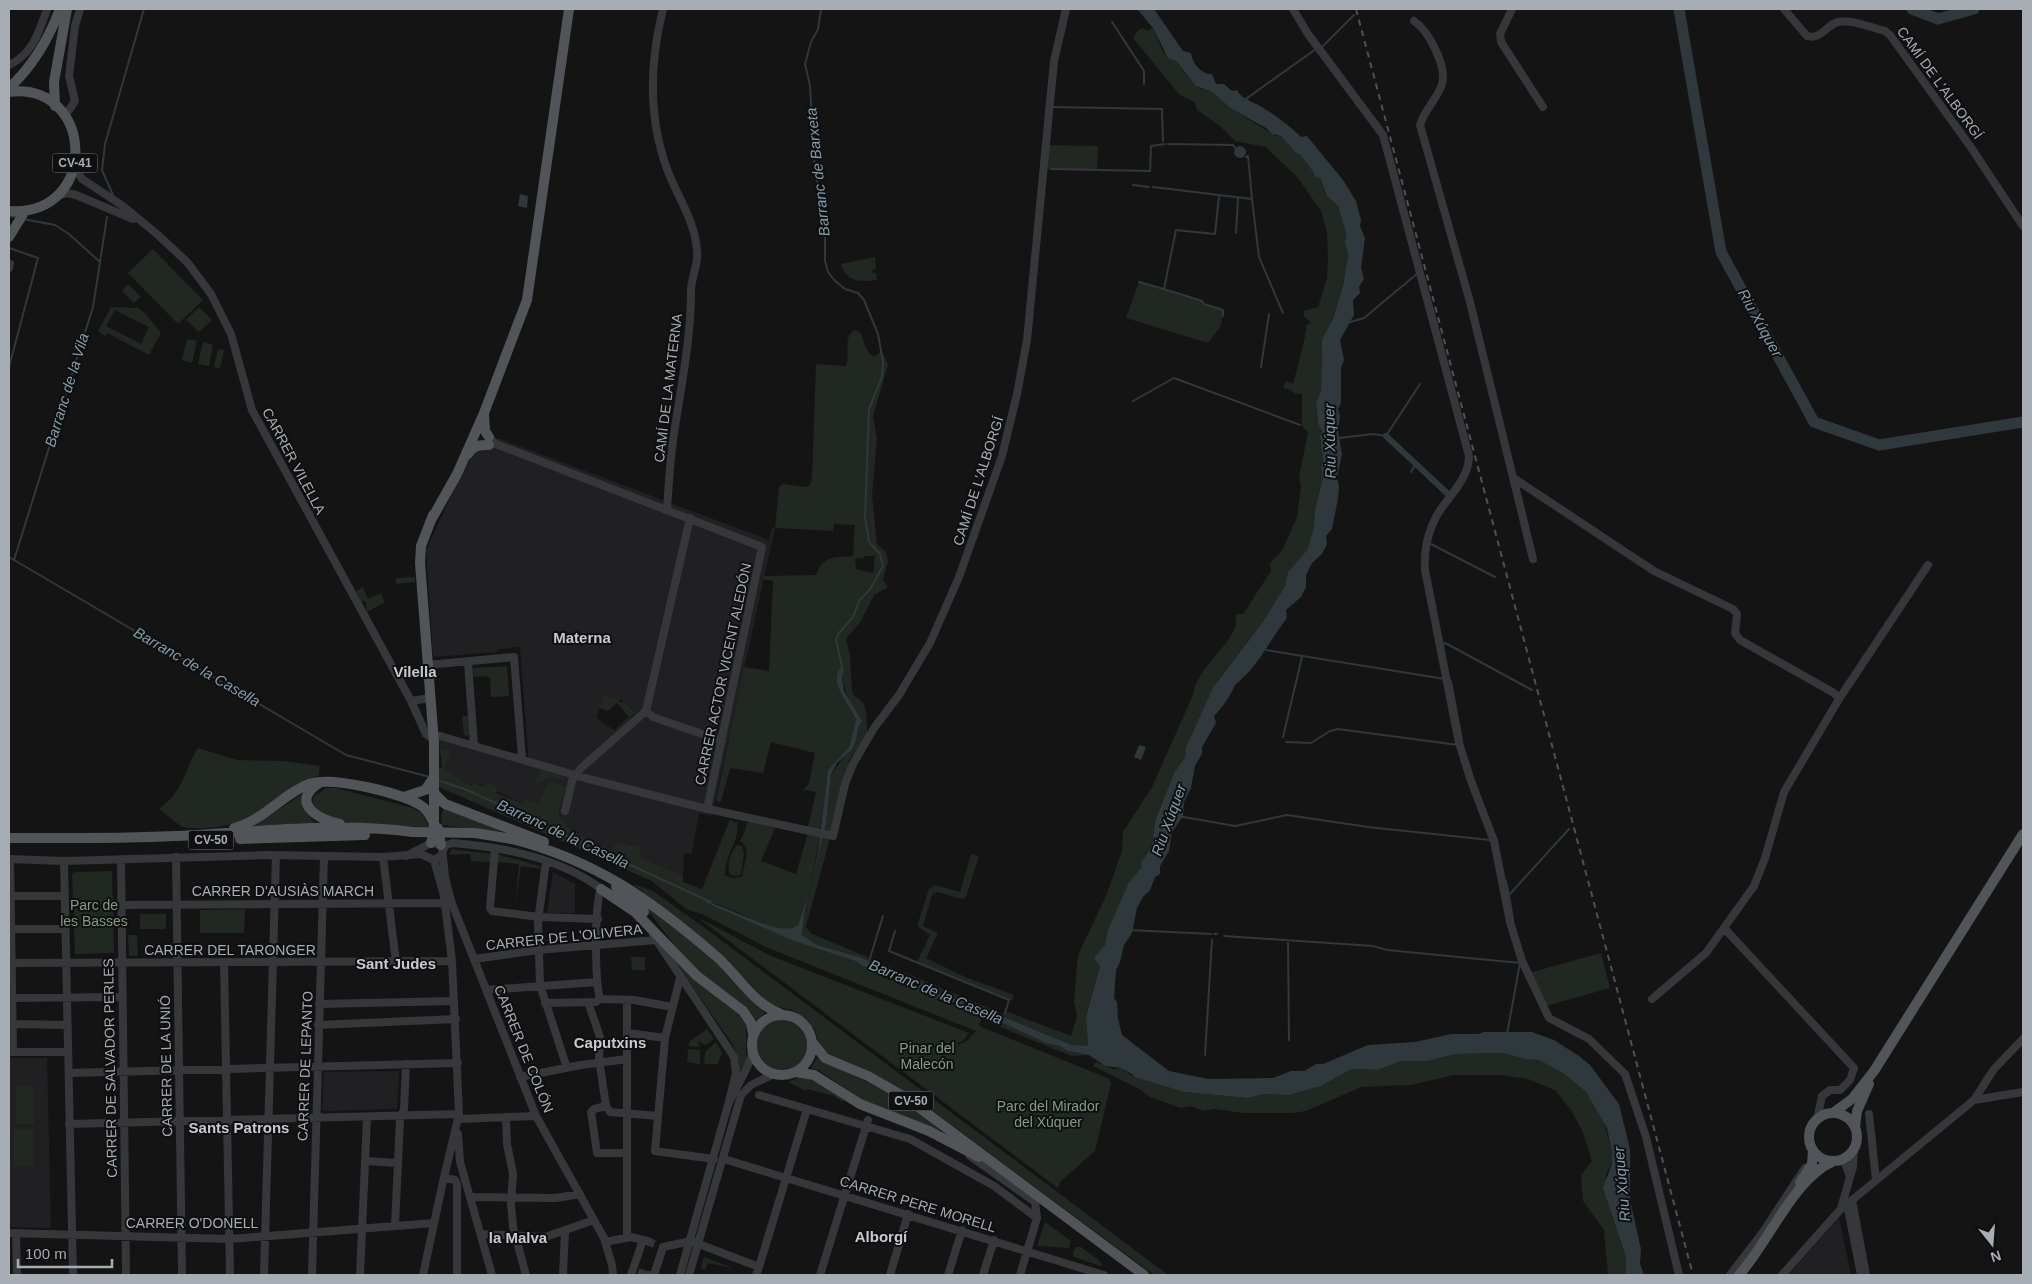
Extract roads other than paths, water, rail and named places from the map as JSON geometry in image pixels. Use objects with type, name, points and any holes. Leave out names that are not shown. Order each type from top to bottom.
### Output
[{"type":"main road","points":[[9,88],[30,65],[50,33],[60,9]]},
{"type":"main road","points":[[55,106],[54,82],[67,9]]},
{"type":"main road","points":[[444,488],[450,481],[484,413],[527,300],[568,9]]},
{"type":"main road","name":"CV-41","points":[[9,92],[35,94],[55,106],[65,116],[74,135],[76,146],[74,167],[67,183],[56,196],[44,205],[25,211],[9,211]]},
{"type":"main road","name":"CV-41","points":[[9,237],[16,222],[25,211]]},
{"type":"main road","points":[[437,848],[432,786],[434,765],[433,737],[420,555],[430,522],[444,488],[502,363]]},
{"type":"main road","points":[[463,461],[483,401]]},
{"type":"main road","points":[[484,413],[485,431],[491,442]]},
{"type":"main road","points":[[473,435],[481,434],[491,442]]},
{"type":"main road","points":[[430,522],[472,448],[491,442]]},
{"type":"main road","points":[[323,781],[313,788],[308,798],[310,809],[314,815],[332,822],[366,828]]},
{"type":"main road","points":[[131,838],[217,831],[238,827],[257,819],[307,785],[323,781],[344,782],[393,795],[421,806],[434,824]]},
{"type":"main road","points":[[393,795],[412,796],[432,786]]},
{"type":"main road","points":[[432,786],[445,804],[518,831],[582,862]]},
{"type":"main road","points":[[434,810],[437,848]]},
{"type":"main road","name":"CV-50","points":[[9,838],[131,838],[292,829],[366,828],[413,832]]},
{"type":"main road","name":"CV-50","points":[[9,843],[117,843],[413,832],[475,833],[512,839],[582,862],[621,882],[659,910],[720,960],[766,1007],[803,1022],[808,1028],[813,1043],[826,1058],[876,1080],[905,1096],[985,1154],[1144,1275]]},
{"type":"main road","points":[[1739,1275],[1793,1198],[1813,1154],[1810,1132],[1817,1120],[1831,1113],[1852,1098],[1874,1071],[2023,834]]},
{"type":"main road","name":"CV-50","points":[[564,856],[599,874],[631,899],[650,919],[678,956],[699,977],[743,1011],[751,1023],[754,1034]]},
{"type":"main road","points":[[601,889],[635,912],[678,956]]},
{"type":"main road","points":[[774,1074],[763,1069],[752,1053],[754,1034],[767,1018],[781,1014]]},
{"type":"main road","points":[[796,1072],[809,1060],[813,1043]]},
{"type":"main road","points":[[1793,1198],[1826,1164],[1847,1156],[1854,1149],[1857,1140],[1855,1127],[1857,1111],[1874,1071]]},
{"type":"main road","name":"CV-50","points":[[774,1074],[786,1075],[796,1072],[814,1075],[860,1104],[929,1130],[1004,1170]]},
{"type":"main road","points":[[1831,1113],[1846,1117],[1855,1127]]},
{"type":"main road","points":[[1813,1154],[1836,1160]]},
{"type":"street","points":[[9,65],[29,50],[38,39],[47,9]]},
{"type":"street","points":[[65,116],[75,101],[69,76],[75,26],[80,9]]},
{"type":"street","name":"CAMÍ DE LA MATERNA","points":[[663,9],[653,66],[653,101],[658,136],[667,169],[692,224],[698,250],[691,288],[689,348],[672,440],[667,509]]},
{"type":"street","name":"CAMÍ DE L'ALBORGÍ","points":[[710,809],[833,836],[853,764],[874,728],[906,684],[930,642],[959,577],[1002,456],[1017,394],[1027,340],[1054,61],[1066,9]]},
{"type":"street","points":[[1293,9],[1304,29],[1383,135],[1469,456],[1466,473],[1437,517],[1428,537],[1424,548],[1425,570],[1459,743],[1494,841],[1510,922],[1522,961],[1549,1018],[1589,1039],[1625,1074],[1646,1137],[1679,1275]]},
{"type":"street","points":[[1512,9],[1500,34],[1501,42],[1543,108]]},
{"type":"street","name":"CAMÍ DE L'ALBORGÍ","points":[[1784,9],[1807,36],[1812,38],[1819,36],[1834,24],[1847,22],[1886,31],[1970,146],[2023,226]]},
{"type":"street","points":[[1414,21],[1423,26],[1434,44],[1443,78],[1441,87],[1423,116],[1420,125],[1470,302],[1515,479],[1516,492],[1533,559]]},
{"type":"street","name":"CARRER VILELLA","points":[[74,167],[82,179],[123,206],[158,235],[186,262],[211,294],[231,334],[252,410],[411,701],[426,734],[433,737]]},
{"type":"street","name":"CARRER VILELLA","points":[[56,196],[67,193],[96,201],[127,215],[158,235]]},
{"type":"street","points":[[491,442],[690,518],[646,711],[576,774],[565,811]]},
{"type":"street","points":[[1515,479],[1654,572],[1733,609],[1737,614],[1735,633],[1740,640],[1834,693],[1839,699]]},
{"type":"street","name":"CARRER ACTOR VICENT ALEDÓN","points":[[690,518],[760,545],[763,549],[722,741],[710,809]]},
{"type":"street","points":[[1652,999],[1706,952],[1754,886],[1765,858],[1784,792],[1839,699],[1928,565]]},
{"type":"street","points":[[427,665],[514,658],[522,758]]},
{"type":"street","points":[[468,662],[474,745]]},
{"type":"street","points":[[411,701],[430,698]]},
{"type":"street","points":[[646,711],[653,717],[722,741]]},
{"type":"street","points":[[433,737],[474,745],[710,809]]},
{"type":"street","points":[[406,856],[453,843],[495,848],[546,862],[578,875],[601,889],[647,928],[656,940],[734,1057],[736,1073],[694,1242],[689,1275]]},
{"type":"street","points":[[430,858],[437,848]]},
{"type":"street","points":[[437,848],[426,850],[440,876],[452,961],[458,1063],[460,1157],[492,1275]]},
{"type":"street","name":"CARRER DE COLÓN","points":[[437,848],[448,894],[536,1116],[605,1242],[613,1275]]},
{"type":"street","points":[[495,848],[490,908],[492,911],[538,917],[598,919]]},
{"type":"street","points":[[68,1052],[11,1052],[13,1024],[10,963],[9,859],[64,861],[276,855],[383,858],[421,854],[430,858]]},
{"type":"street","points":[[264,1275],[276,855]]},
{"type":"street","name":"CARRER DE LA UNIÓ","points":[[176,857],[182,1275]]},
{"type":"street","name":"CARRER DE LEPANTO","points":[[312,1275],[324,857]]},
{"type":"street","points":[[383,858],[396,962]]},
{"type":"street","name":"CARRER DE SALVADOR PERLES","points":[[120,859],[126,1275]]},
{"type":"street","points":[[64,861],[73,1275]]},
{"type":"street","points":[[546,862],[538,917],[540,984],[567,1068]]},
{"type":"street","points":[[600,999],[597,982],[597,944],[601,889]]},
{"type":"street","points":[[10,896],[65,896]]},
{"type":"street","name":"CARRER D'AUSIÀS MARCH","points":[[121,905],[445,903]]},
{"type":"street","points":[[1725,928],[1854,1068],[1850,1080],[1840,1090],[1830,1090],[1822,1096],[1817,1120]]},
{"type":"street","points":[[10,929],[66,929]]},
{"type":"street","name":"CARRER DE L'OLIVERA","points":[[474,960],[538,950],[656,940]]},
{"type":"street","name":"CARRER DEL TARONGER","points":[[10,963],[452,961]]},
{"type":"street","points":[[224,963],[230,1275]]},
{"type":"street","points":[[680,978],[665,1038],[655,1151],[714,1159]]},
{"type":"street","points":[[486,990],[540,984],[597,982]]},
{"type":"street","points":[[12,998],[122,996]]},
{"type":"street","points":[[545,1003],[596,1002],[600,999],[672,1007]]},
{"type":"street","points":[[319,1004],[454,1001]]},
{"type":"street","points":[[627,1001],[627,1237]]},
{"type":"street","points":[[588,1002],[600,1037],[600,1062],[606,1106],[610,1112],[658,1116]]},
{"type":"street","points":[[318,1025],[456,1019]]},
{"type":"street","points":[[13,1024],[68,1025]]},
{"type":"street","points":[[628,1032],[665,1038]]},
{"type":"street","points":[[1782,1275],[1840,1210],[1974,1100],[1994,1069],[2023,1038]]},
{"type":"street","points":[[728,1105],[748,1068],[752,1053]]},
{"type":"street","points":[[520,1077],[600,1062],[627,1059]]},
{"type":"street","points":[[69,1073],[458,1063]]},
{"type":"street","points":[[395,1226],[406,1064]]},
{"type":"street","points":[[680,1275],[724,1159],[742,1095],[752,1086],[774,1074]]},
{"type":"street","points":[[1974,1100],[2023,1092]]},
{"type":"street","points":[[759,1095],[807,1110],[866,1123],[910,1139],[994,1186],[1037,1218]]},
{"type":"street","points":[[1821,1103],[1831,1113]]},
{"type":"street","points":[[860,1104],[877,1115],[926,1133],[969,1156],[1035,1202],[1037,1218],[1020,1275]]},
{"type":"street","points":[[606,1106],[594,1109],[591,1112],[597,1153],[626,1153]]},
{"type":"street","points":[[756,1275],[807,1110]]},
{"type":"street","points":[[1870,1114],[1876,1180]]},
{"type":"street","points":[[69,1124],[402,1116],[459,1119],[536,1116]]},
{"type":"street","points":[[360,1275],[367,1117]]},
{"type":"street","points":[[506,1117],[506,1141],[513,1174],[511,1206],[515,1235],[526,1275]]},
{"type":"street","points":[[423,1275],[459,1119]]},
{"type":"street","points":[[820,1275],[866,1123]]},
{"type":"street","points":[[1840,1210],[1850,1177],[1854,1149]]},
{"type":"street","points":[[1730,1275],[1763,1232],[1813,1154]]},
{"type":"street","name":"CARRER PERE MORELL","points":[[724,1159],[962,1230],[1095,1274],[1104,1275]]},
{"type":"street","points":[[1836,1160],[1845,1163],[1850,1177]]},
{"type":"street","points":[[365,1161],[398,1162]]},
{"type":"street","points":[[445,1178],[455,1180],[457,1184],[457,1275]]},
{"type":"street","points":[[471,1197],[558,1198],[580,1194]]},
{"type":"street","points":[[1850,1202],[1861,1275]]},
{"type":"street","points":[[1850,1202],[1866,1275]]},
{"type":"street","points":[[890,1275],[908,1214]]},
{"type":"street","points":[[481,1234],[544,1237],[565,1232],[594,1220]]},
{"type":"street","name":"CARRER O'DONELL","points":[[12,1233],[230,1239],[434,1223]]},
{"type":"street","points":[[948,1275],[962,1230]]},
{"type":"street","points":[[563,1275],[565,1232]]},
{"type":"street","points":[[12,1233],[17,1275]]},
{"type":"street","points":[[605,1242],[627,1237],[645,1240],[634,1273]]},
{"type":"street","points":[[983,1275],[994,1240]]},
{"type":"street","points":[[654,1275],[660,1246],[694,1242],[759,1267]]},
{"type":"water","points":[[1137,9],[1154,9],[1183,51],[1191,53],[1193,61],[1198,68],[1205,73],[1212,74],[1216,84],[1224,84],[1232,91],[1237,90],[1244,98],[1271,113],[1301,137],[1307,136],[1343,180],[1356,201],[1361,220],[1360,226],[1365,238],[1361,268],[1364,279],[1359,287],[1360,293],[1353,300],[1354,315],[1340,340],[1344,360],[1341,368],[1341,403],[1338,409],[1340,416],[1338,431],[1342,454],[1337,478],[1339,486],[1338,499],[1332,529],[1326,536],[1327,544],[1322,554],[1312,563],[1306,575],[1306,587],[1301,597],[1286,610],[1287,618],[1281,627],[1251,670],[1235,685],[1220,710],[1214,716],[1216,723],[1202,747],[1202,754],[1195,766],[1191,788],[1184,802],[1183,816],[1172,832],[1169,851],[1160,866],[1160,874],[1155,877],[1150,890],[1143,897],[1137,908],[1132,933],[1124,945],[1116,970],[1114,998],[1117,1002],[1118,1019],[1122,1035],[1169,1071],[1208,1079],[1273,1078],[1291,1071],[1304,1071],[1316,1064],[1323,1064],[1368,1045],[1415,1042],[1451,1034],[1532,1032],[1554,1040],[1590,1065],[1619,1104],[1630,1149],[1630,1200],[1641,1249],[1640,1264],[1644,1275],[1626,1275],[1626,1257],[1603,1188],[1612,1164],[1612,1153],[1607,1128],[1586,1092],[1564,1074],[1539,1060],[1503,1053],[1457,1054],[1427,1061],[1401,1061],[1377,1070],[1352,1069],[1321,1086],[1289,1095],[1263,1094],[1248,1098],[1184,1092],[1134,1077],[1121,1068],[1105,1066],[1089,1055],[1067,1051],[1060,1046],[1046,1043],[953,1002],[941,1000],[913,985],[867,968],[855,961],[794,941],[702,901],[712,903],[766,925],[790,928],[798,925],[809,893],[818,852],[828,770],[849,747],[856,720],[838,686],[838,672],[842,666],[844,669],[842,678],[844,691],[862,721],[852,749],[837,763],[831,774],[826,823],[804,915],[802,935],[817,945],[860,957],[926,985],[943,995],[972,1004],[1072,1045],[1088,1046],[1086,1017],[1100,966],[1094,958],[1105,945],[1108,930],[1128,884],[1142,867],[1141,863],[1152,845],[1155,821],[1174,773],[1185,757],[1186,747],[1214,686],[1262,623],[1285,586],[1288,572],[1307,550],[1313,531],[1315,509],[1323,478],[1320,437],[1322,431],[1318,423],[1316,404],[1321,390],[1322,339],[1333,319],[1343,286],[1348,255],[1345,243],[1346,233],[1338,206],[1327,196],[1320,178],[1315,177],[1313,171],[1301,155],[1296,153],[1281,136],[1272,134],[1266,128],[1230,108],[1212,92],[1196,86],[1176,61],[1168,58],[1153,28]]},
{"type":"water","points":[[1240,146],[1246,152],[1240,158],[1234,152]]},
{"type":"water","points":[[520,194],[528,196],[527,208],[518,206]]},
{"type":"water","points":[[1139,745],[1146,747],[1141,760],[1134,757]]},
{"type":"waterway","name":"Barranc de la Vila","points":[[113,195],[102,170],[105,144],[144,9]]},
{"type":"waterway","name":"Barranc de Barxeta","points":[[821,9],[818,29],[811,42],[805,64],[810,86],[815,170],[825,223],[825,261],[828,272],[835,281],[845,289],[858,293],[864,300],[878,334],[883,362],[882,377],[869,409],[865,517],[869,542],[880,554],[883,566],[871,588],[859,601],[853,617],[838,634],[836,640],[842,667]]},
{"type":"waterway","name":"Riu Xúquer","points":[[1679,9],[1721,252],[1814,422],[1879,445],[2023,422]]},
{"type":"waterway","name":"Riu Xúquer","points":[[1912,9],[1938,19],[1974,9]]},
{"type":"waterway","points":[[1322,47],[1354,15]]},
{"type":"waterway","points":[[1112,22],[1144,71],[1144,84]]},
{"type":"waterway","points":[[1243,101],[1316,49]]},
{"type":"waterway","points":[[1052,107],[1162,109],[1163,141]]},
{"type":"waterway","points":[[1051,169],[1150,171],[1151,146],[1165,144]]},
{"type":"waterway","points":[[1168,144],[1233,145],[1235,148]]},
{"type":"waterway","points":[[1153,187],[1252,199],[1248,156],[1246,157]]},
{"type":"waterway","points":[[1133,185],[1149,187]]},
{"type":"waterway","points":[[1139,282],[1164,289],[1176,230],[1215,234],[1219,196]]},
{"type":"waterway","points":[[1236,233],[1238,198]]},
{"type":"waterway","points":[[1252,199],[1259,257],[1283,313]]},
{"type":"waterway","points":[[9,216],[16,217]]},
{"type":"waterway","name":"Barranc de la Vila","points":[[14,560],[93,307],[107,217]]},
{"type":"waterway","points":[[23,219],[55,225],[69,234],[100,262]]},
{"type":"waterway","points":[[9,248],[38,258],[9,367]]},
{"type":"waterway","points":[[1347,323],[1364,318],[1418,273]]},
{"type":"waterway","points":[[1164,289],[1223,310],[1223,316]]},
{"type":"waterway","points":[[1261,367],[1269,314]]},
{"type":"waterway","points":[[1133,401],[1174,378],[1300,425]]},
{"type":"waterway","points":[[1339,438],[1373,434],[1386,436],[1420,384]]},
{"type":"waterway","points":[[1386,436],[1448,494]]},
{"type":"waterway","points":[[1411,472],[1415,465],[1447,496]]},
{"type":"waterway","points":[[1429,543],[1495,577]]},
{"type":"waterway","name":"Barranc de la Casella","points":[[9,557],[346,755],[430,777]]},
{"type":"waterway","points":[[1443,645],[1445,643],[1449,645],[1532,690]]},
{"type":"waterway","points":[[1266,650],[1445,679]]},
{"type":"waterway","points":[[1283,737],[1302,657]]},
{"type":"waterway","points":[[1451,681],[1462,740]]},
{"type":"waterway","points":[[1286,742],[1311,743],[1330,731],[1338,729],[1458,745]]},
{"type":"waterway","name":"Barranc de la Casella","points":[[437,780],[467,790],[711,902]]},
{"type":"waterway","points":[[1178,816],[1235,826],[1287,815],[1368,827],[1490,840]]},
{"type":"waterway","points":[[1506,881],[1509,895],[1569,829]]},
{"type":"waterway","points":[[1509,895],[1513,920]]},
{"type":"waterway","points":[[870,958],[883,916]]},
{"type":"waterway","points":[[1129,930],[1211,934]]},
{"type":"waterway","points":[[895,931],[889,951],[1009,1000],[1005,1013]]},
{"type":"waterway","points":[[1224,936],[1373,946],[1387,950],[1520,963],[1507,1034]]},
{"type":"waterway","points":[[1205,1055],[1212,940]]},
{"type":"waterway","points":[[1288,940],[1289,1040]]},
{"type":"tunnel","points":[[647,1241],[657,1245]]},
{"type":"tunnel","points":[[638,1272],[648,1275]]},
{"type":"railway","points":[[1356,9],[1693,1275]]},
{"type":"district","name":"Materna","points":[[582,638]]},
{"type":"district","name":"Vilella","points":[[415,672]]},
{"type":"district","name":"Sant Judes","points":[[396,964]]},
{"type":"district","name":"Caputxins","points":[[610,1043]]},
{"type":"district","name":"Sants Patrons","points":[[239,1128]]},
{"type":"district","name":"Alborgí","points":[[881,1237]]},
{"type":"district","name":"la Malva","points":[[518,1238]]},
{"type":"park label","name":"Parc de les Basses","points":[[94,914]]},
{"type":"park label","name":"Pinar del Malecón","points":[[927,1056]]},
{"type":"park label","name":"Parc del Mirador del Xúquer","points":[[1048,1114]]}]
